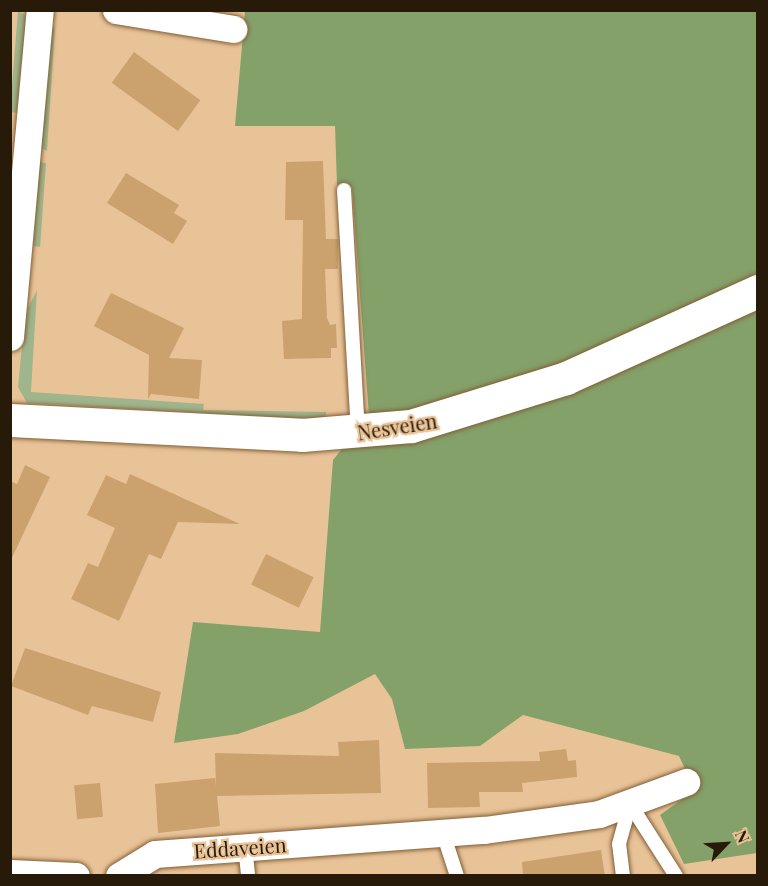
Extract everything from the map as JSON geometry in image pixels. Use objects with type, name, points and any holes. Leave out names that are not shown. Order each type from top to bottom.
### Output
[{"type":"main road","name":"Nesveien","points":[[10,420],[302,435],[358,433],[483,408],[566,378],[758,291]]},
{"type":"street","points":[[10,337],[40,10]]},
{"type":"street","points":[[116,10],[233,29]]},
{"type":"street","name":"Eddaveien","points":[[119,876],[155,854],[443,833],[599,814],[686,782]]},
{"type":"street","points":[[10,873],[76,876]]},
{"type":"lane","points":[[344,190],[358,433]]},
{"type":"lane","points":[[623,876],[619,843],[630,804]]},
{"type":"lane","points":[[630,804],[676,876]]},
{"type":"lane","points":[[443,833],[457,876]]},
{"type":"lane","points":[[245,846],[248,876]]},
{"type":"green space","points":[[18,11],[25,15],[26,32],[17,113],[11,112],[11,98]]},
{"type":"green space","points":[[245,11],[757,11],[757,853],[684,864],[660,815],[695,790],[679,756],[523,715],[480,746],[405,749],[392,699],[375,674],[304,711],[238,734],[174,743],[193,622],[320,632],[333,460],[369,416],[352,187],[337,185],[335,126],[235,126]]},
{"type":"green space","points":[[55,27],[47,151],[41,148],[50,29]]},
{"type":"green space","points":[[39,163],[46,163],[40,247],[33,246]]},
{"type":"green space","points":[[37,290],[31,392],[204,404],[203,410],[326,412],[325,420],[27,403],[18,387],[25,314]]},
{"type":"building","points":[[134,52],[200,100],[178,131],[112,83]]},
{"type":"building","points":[[323,161],[326,239],[338,239],[338,269],[325,269],[327,318],[330,325],[336,324],[337,348],[331,348],[331,358],[284,359],[282,321],[302,319],[303,220],[285,220],[286,162]]},
{"type":"building","points":[[126,173],[179,205],[174,213],[187,221],[173,244],[107,203]]},
{"type":"building","points":[[111,293],[184,328],[169,358],[202,360],[199,399],[151,394],[148,399],[149,355],[94,326]]},
{"type":"building","points":[[25,465],[50,477],[10,562],[10,481],[17,484]]},
{"type":"building","points":[[130,474],[240,524],[178,522],[161,559],[149,554],[119,621],[71,599],[88,563],[98,567],[115,528],[87,515],[106,475],[126,484]]},
{"type":"building","points":[[266,554],[314,577],[299,608],[251,585]]},
{"type":"building","points":[[25,648],[161,692],[153,722],[92,706],[88,715],[11,686]]},
{"type":"building","points":[[379,740],[381,793],[217,796],[220,826],[158,833],[155,784],[215,778],[216,787],[215,753],[339,756],[338,742]]},
{"type":"building","points":[[566,749],[568,761],[576,760],[577,777],[522,783],[523,792],[479,792],[480,807],[428,808],[427,763],[540,761],[539,752]]},
{"type":"building","points":[[100,783],[103,817],[77,819],[74,785]]},
{"type":"building","points":[[601,850],[605,876],[523,876],[522,862]]}]
